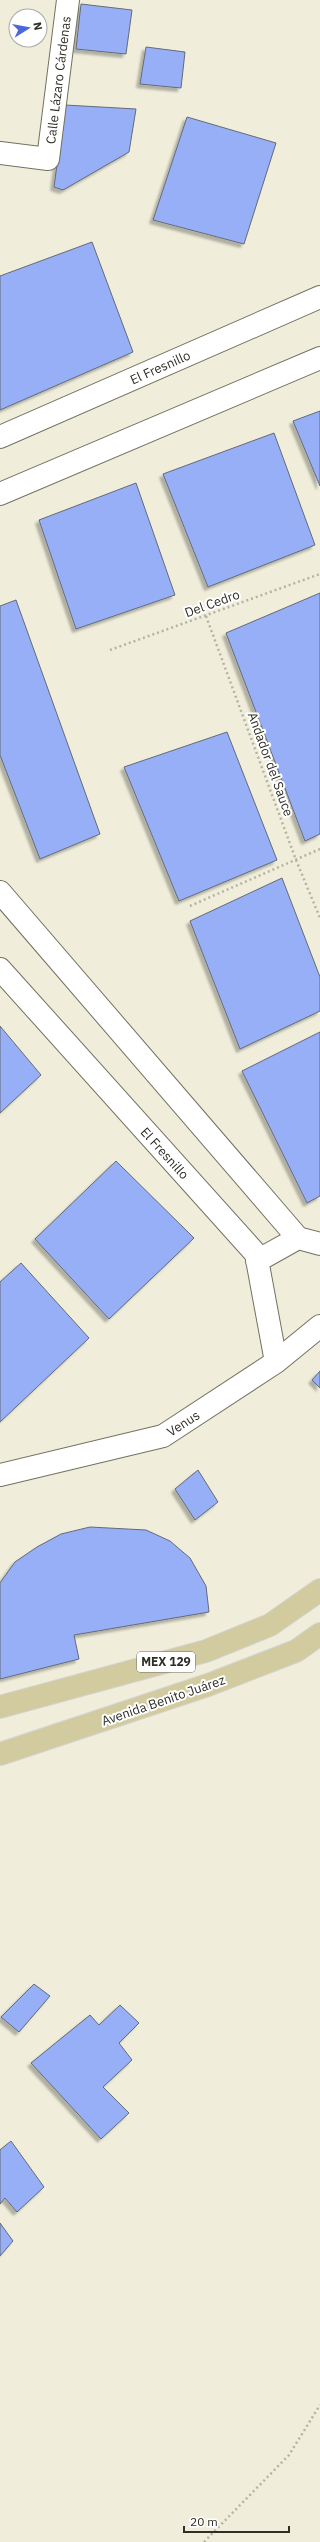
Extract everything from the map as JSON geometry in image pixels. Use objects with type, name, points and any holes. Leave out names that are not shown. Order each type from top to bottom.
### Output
[{"type":"main road","name":"MEX 129","points":[[0,1707],[206,1651],[270,1625],[320,1590]]},
{"type":"main road","name":"Avenida Benito Juárez","points":[[0,1754],[208,1686],[296,1651],[320,1634]]},
{"type":"street","name":"Calle Lázaro Cárdenas","points":[[0,153],[48,159],[68,0]]},
{"type":"street","name":"El Fresnillo","points":[[0,437],[320,297]]},
{"type":"street","points":[[0,494],[320,358]]},
{"type":"street","points":[[0,892],[298,1238],[320,1244]]},
{"type":"street","name":"El Fresnillo","points":[[0,970],[256,1254],[276,1362]]},
{"type":"street","points":[[257,1262],[298,1238]]},
{"type":"street","name":"Venus","points":[[0,1475],[163,1436],[276,1362],[320,1326]]},
{"type":"path","name":"Del Cedro","points":[[110,650],[320,574]]},
{"type":"path","name":"Andador del Sauce","points":[[206,616],[296,860],[320,918]]},
{"type":"path","points":[[190,906],[320,849]]},
{"type":"path","points":[[204,2542],[289,2455],[320,2405]]},
{"type":"building","points":[[81,4],[132,10],[126,54],[76,49]]},
{"type":"building","points":[[146,47],[185,52],[181,88],[140,84]]},
{"type":"building","points":[[65,105],[136,109],[129,152],[63,190],[54,187]]},
{"type":"building","points":[[187,117],[276,143],[244,244],[153,220]]},
{"type":"building","points":[[92,242],[133,352],[0,410],[0,276]]},
{"type":"building","points":[[320,411],[320,486],[293,421]]},
{"type":"building","points":[[274,433],[315,545],[208,587],[163,474]]},
{"type":"building","points":[[136,483],[175,595],[76,629],[39,520]]},
{"type":"building","points":[[320,593],[320,834],[305,841],[226,633]]},
{"type":"building","points":[[16,600],[100,834],[40,859],[0,755],[0,606]]},
{"type":"building","points":[[227,732],[277,860],[179,901],[124,767]]},
{"type":"building","points":[[282,878],[320,977],[320,1011],[240,1049],[190,921]]},
{"type":"building","points":[[0,1026],[41,1075],[0,1113]]},
{"type":"building","points":[[320,1032],[320,1196],[307,1203],[242,1071]]},
{"type":"building","points":[[116,1161],[194,1238],[109,1319],[35,1239]]},
{"type":"building","points":[[21,1263],[89,1338],[0,1422],[0,1282]]},
{"type":"building","points":[[320,1371],[320,1388],[312,1380]]},
{"type":"building","points":[[198,1470],[218,1502],[195,1520],[175,1489]]},
{"type":"building","points":[[90,1527],[146,1530],[170,1541],[190,1558],[206,1586],[209,1612],[74,1635],[79,1659],[0,1679],[0,1583],[15,1562],[37,1547],[61,1534]]},
{"type":"building","points":[[34,1984],[50,1996],[19,2032],[1,2017]]},
{"type":"building","points":[[120,2005],[139,2023],[119,2043],[132,2060],[103,2087],[129,2113],[101,2139],[31,2063],[90,2015],[99,2025]]},
{"type":"building","points":[[11,2141],[44,2187],[17,2212],[5,2198],[0,2204],[0,2150]]},
{"type":"building","points":[[0,2223],[13,2241],[0,2256]]}]
